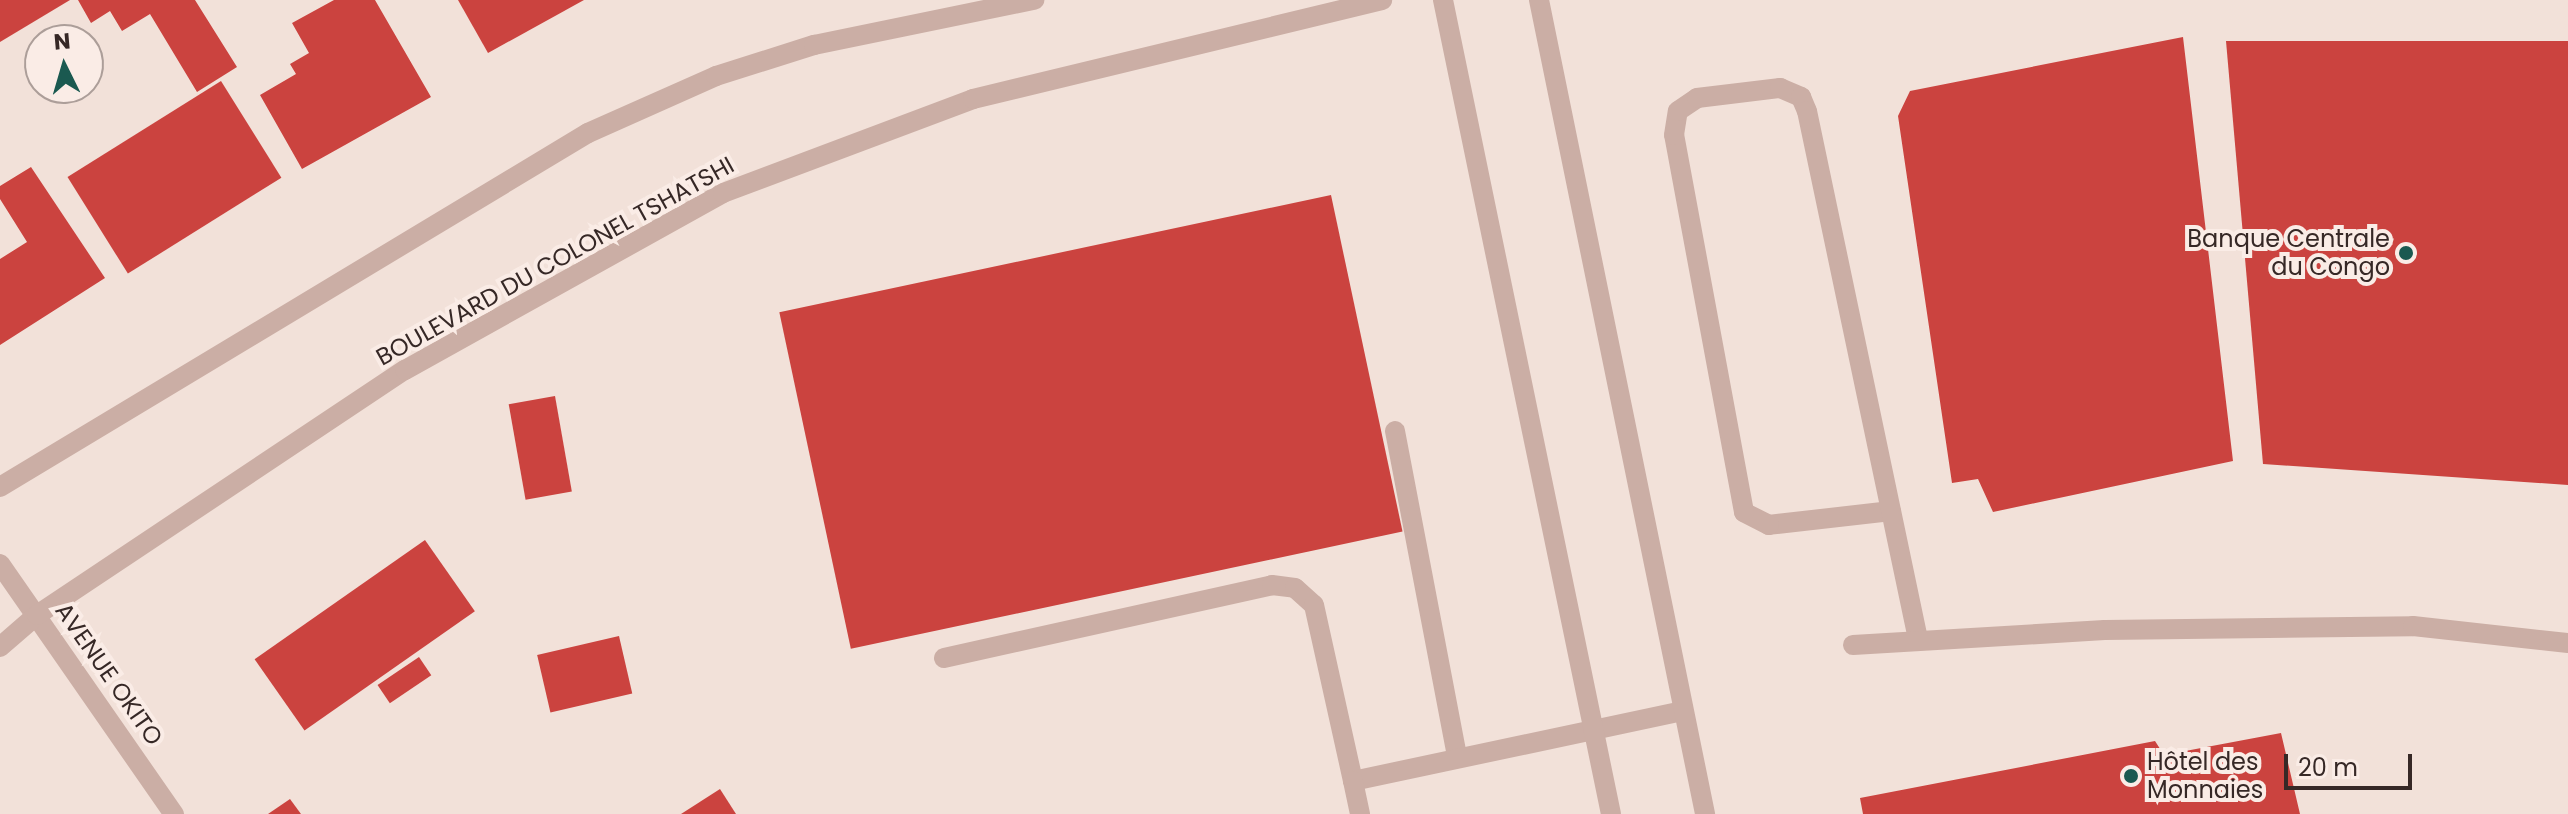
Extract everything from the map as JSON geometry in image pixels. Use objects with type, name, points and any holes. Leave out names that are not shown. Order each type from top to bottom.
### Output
[{"type":"street","points":[[0,487],[588,133],[716,76],[814,45],[955,7],[1034,0]]},
{"type":"street","name":"BOULEVARD DU COLONEL TSHATSHI","points":[[0,647],[37,615],[405,370],[723,193],[973,99],[1382,0]]},
{"type":"street","points":[[1443,0],[1611,814]]},
{"type":"street","points":[[1539,0],[1705,814]]},
{"type":"street","points":[[1891,511],[1769,525],[1744,512],[1674,135],[1678,111],[1697,98],[1780,88],[1801,97],[1891,511],[1918,639]]},
{"type":"street","points":[[1395,431],[1457,757]]},
{"type":"street","name":"AVENUE OKITO","points":[[0,564],[174,814]]},
{"type":"street","points":[[944,658],[1272,585],[1295,588],[1314,605],[1360,814]]},
{"type":"street","points":[[1853,645],[1918,639],[2413,626],[2568,643]]},
{"type":"street","points":[[1353,781],[1591,726],[1683,711]]},
{"type":"building","points":[[0,0],[70,0],[30,24],[24,24],[24,28],[0,42]]},
{"type":"building","points":[[78,0],[195,0],[237,67],[197,92],[150,14],[122,31],[110,11],[91,23]]},
{"type":"building","points":[[334,0],[375,0],[431,97],[302,169],[260,95],[296,74],[290,64],[309,53],[292,23]]},
{"type":"building","points":[[458,0],[584,0],[488,53]]},
{"type":"building","name":"Banque Centrale du Congo","points":[[2183,37],[2233,461],[1993,512],[1978,479],[1952,483],[1898,116],[1910,91]]},
{"type":"building","name":"Banque Centrale du Congo","points":[[2226,41],[2568,41],[2568,485],[2263,464]]},
{"type":"building","points":[[221,81],[281,178],[128,274],[68,177]]},
{"type":"building","points":[[31,167],[105,278],[0,345],[0,259],[27,242],[0,199],[0,186]]},
{"type":"building","points":[[1331,195],[1403,531],[851,649],[779,312]]},
{"type":"building","points":[[555,396],[572,492],[526,500],[509,404]]},
{"type":"building","points":[[425,540],[475,611],[305,731],[255,659]]},
{"type":"building","points":[[619,636],[632,693],[550,712],[537,655]]},
{"type":"building","points":[[419,657],[431,675],[390,703],[378,685]]},
{"type":"building","name":"Hôtel des Monnaies","points":[[2281,733],[2300,814],[1863,814],[1860,798],[2155,741],[2164,755]]},
{"type":"building","points":[[720,789],[736,814],[681,814]]},
{"type":"building","points":[[290,799],[301,814],[268,814]]},
{"type":"place","name":"Banque Centrale du Congo","points":[[2406,253]]},
{"type":"place","name":"Hôtel des Monnaies","points":[[2131,776]]}]
